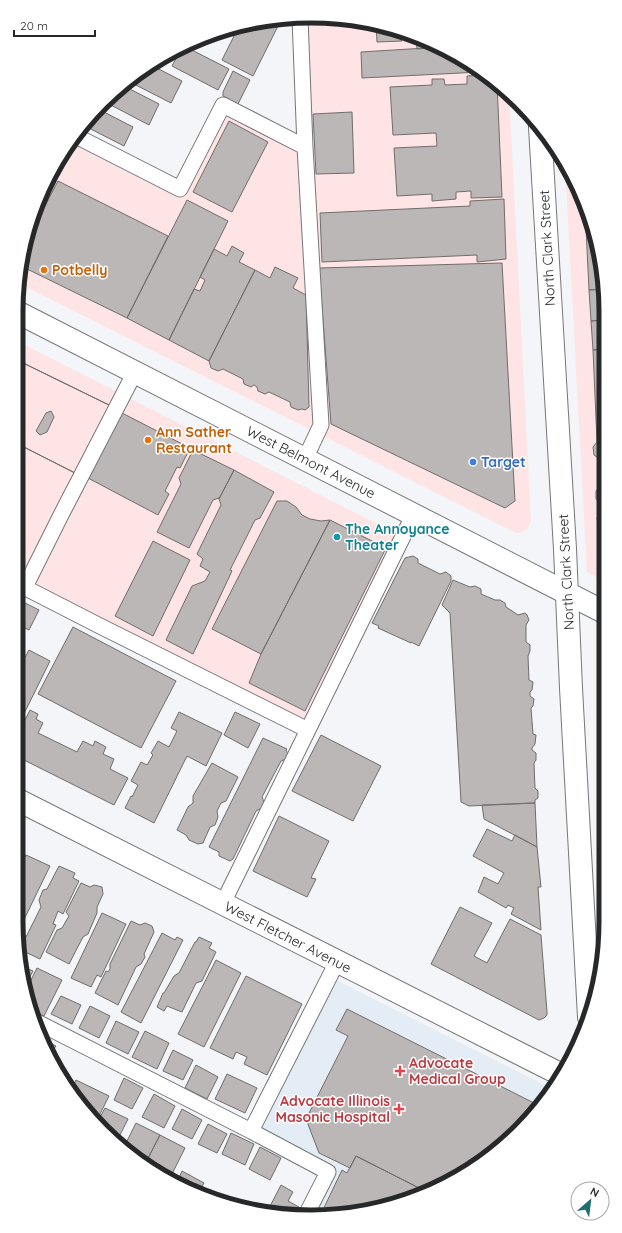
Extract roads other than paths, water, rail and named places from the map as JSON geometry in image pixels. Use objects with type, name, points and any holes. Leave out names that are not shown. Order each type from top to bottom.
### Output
[{"type":"main road","name":"North Clark Street","points":[[541,138],[567,592],[588,1000]]},
{"type":"main road","name":"West Belmont Avenue","points":[[23,315],[599,609]]},
{"type":"main road","name":"West Fletcher Avenue","points":[[23,803],[556,1072]]},
{"type":"lane","points":[[300,24],[305,147],[321,424],[306,459]]},
{"type":"lane","points":[[81,139],[180,189],[223,105],[305,147]]},
{"type":"lane","points":[[23,582],[61,515],[135,372]]},
{"type":"lane","points":[[223,903],[414,514]]},
{"type":"lane","points":[[23,586],[308,730]]},
{"type":"lane","points":[[251,1131],[337,962]]},
{"type":"lane","points":[[42,1025],[328,1172],[309,1210]]},
{"type":"place","name":"Potbelly","points":[[44,270]]},
{"type":"place","name":"Ann Sather Restaurant","points":[[148,440]]},
{"type":"place","name":"Target","points":[[473,462]]},
{"type":"place","name":"The Annoyance Theater","points":[[337,537]]},
{"type":"place","name":"Advocate Medical Group","points":[[400,1071]]},
{"type":"place","name":"Advocate Illinois Masonic Hospital","points":[[399,1109]]}]
